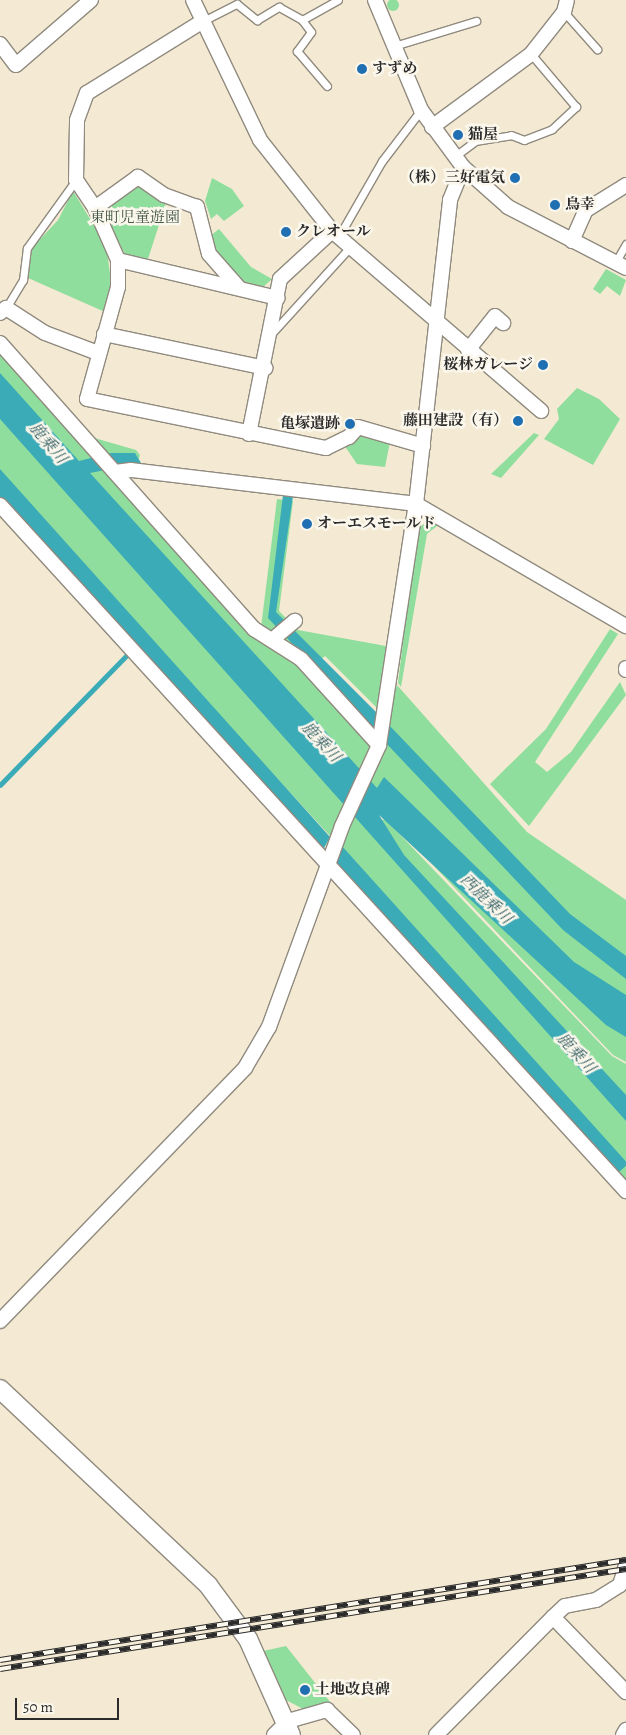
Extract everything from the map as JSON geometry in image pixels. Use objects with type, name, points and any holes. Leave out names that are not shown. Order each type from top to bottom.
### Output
[{"type":"street","points":[[0,44],[16,65],[91,0]]},
{"type":"street","points":[[193,0],[260,140],[336,234],[541,412]]},
{"type":"street","points":[[375,0],[421,110],[458,162],[508,207],[621,265]]},
{"type":"street","points":[[432,127],[531,54],[566,6]]},
{"type":"street","points":[[204,21],[86,93],[77,120],[76,180],[95,208],[118,260],[118,286],[86,399],[249,434],[326,448],[349,437],[358,426],[423,446]]},
{"type":"street","points":[[0,1321],[245,1068],[269,1027],[331,864],[347,816],[380,739],[416,504],[438,324],[450,200],[458,162]]},
{"type":"street","points":[[95,208],[138,177],[164,195],[197,207],[209,254],[239,288]]},
{"type":"street","points":[[572,241],[586,210],[626,185]]},
{"type":"street","points":[[249,434],[265,368],[280,279],[336,234]]},
{"type":"street","points":[[118,260],[278,298]]},
{"type":"street","points":[[2,308],[45,332],[98,353]]},
{"type":"street","points":[[468,350],[495,316],[504,323]]},
{"type":"street","points":[[104,334],[265,368]]},
{"type":"street","points":[[0,343],[254,628],[285,630],[301,659],[380,739]]},
{"type":"street","points":[[109,464],[131,470],[416,504],[626,626]]},
{"type":"street","points":[[0,505],[217,746],[331,864],[626,1191]]},
{"type":"street","points":[[0,1389],[208,1585],[248,1639],[290,1728]]},
{"type":"street","points":[[436,1735],[565,1606],[596,1600],[620,1585],[626,1565]]},
{"type":"street","points":[[553,1617],[626,1692]]},
{"type":"street","points":[[274,1735],[327,1710],[353,1735]]},
{"type":"street","points":[[623,1735],[626,1730]]},
{"type":"lane","points":[[302,20],[338,0]]},
{"type":"lane","points":[[204,21],[236,2],[257,20],[279,7],[302,20],[311,32],[297,51],[327,86]]},
{"type":"lane","points":[[566,6],[597,49]]},
{"type":"lane","points":[[394,46],[476,21]]},
{"type":"lane","points":[[458,162],[475,141],[533,136],[552,129],[576,107],[531,54]]},
{"type":"lane","points":[[336,234],[382,161],[421,110]]},
{"type":"lane","points":[[2,308],[23,280],[27,248],[76,180]]},
{"type":"lane","points":[[621,265],[626,244]]},
{"type":"lane","points":[[271,334],[350,247]]},
{"type":"green space","points":[[395,-1],[398,0],[398,10],[391,11],[388,10],[387,3],[388,0]]},
{"type":"green space","points":[[212,178],[232,189],[244,206],[224,221],[217,214],[211,219],[205,201]]},
{"type":"green space","name":"東町児童遊園","points":[[137,185],[166,203],[148,259],[126,256],[103,212]]},
{"type":"green space","points":[[73,191],[106,245],[112,288],[105,312],[28,278],[32,248],[58,220]]},
{"type":"green space","points":[[219,229],[251,267],[272,279],[263,287],[239,281],[214,253],[210,236]]},
{"type":"green space","points":[[606,269],[626,280],[620,296],[607,286],[600,294],[593,289]]},
{"type":"green space","points":[[0,350],[254,634],[293,658],[372,746],[331,837],[0,477]]},
{"type":"green space","points":[[577,388],[599,399],[620,419],[593,465],[544,439],[559,419],[557,409]]},
{"type":"green space","points":[[534,433],[539,435],[501,478],[491,474]]},
{"type":"green space","points":[[359,434],[390,442],[385,467],[357,464],[344,445]]},
{"type":"green space","points":[[91,437],[136,450],[140,455],[137,465],[112,464]]},
{"type":"green space","points":[[277,499],[293,501],[279,611],[298,630],[386,646],[377,708],[325,656],[313,666],[261,627]]},
{"type":"green space","points":[[432,518],[449,528],[437,526],[427,534],[401,687],[398,683],[417,529]]},
{"type":"green space","points":[[610,629],[618,634],[535,762],[547,772],[571,752],[620,682],[626,695],[529,826],[490,784],[546,729]]},
{"type":"green space","points":[[397,685],[527,832],[626,900],[626,1062],[613,1055],[415,846],[370,782]]},
{"type":"green space","points":[[352,817],[386,820],[612,1056],[626,1064],[626,1189],[333,865]]},
{"type":"green space","points":[[286,1646],[331,1703],[303,1709],[286,1700],[263,1651]]},
{"type":"water","points":[[0,373],[79,461],[111,453],[135,453],[141,463],[90,473],[377,788],[384,777],[574,962],[626,995],[626,1037],[606,1025],[379,815],[404,855],[626,1095],[626,1121],[0,419]]},
{"type":"water","points":[[0,469],[330,837],[323,850],[0,503]]},
{"type":"water","points":[[283,495],[293,496],[276,612],[380,716],[376,732],[268,618]]},
{"type":"water","points":[[388,724],[570,914],[626,956],[626,979],[563,930],[384,741]]},
{"type":"water","points":[[341,845],[626,1162],[626,1166],[615,1175],[328,856]]},
{"type":"waterway","points":[[0,785],[130,652]]},
{"type":"railway","points":[[0,1660],[626,1560]]},
{"type":"railway","points":[[0,1669],[626,1569]]},
{"type":"place","name":"すずめ","points":[[362,69]]},
{"type":"place","name":"猫屋","points":[[458,135]]},
{"type":"place","name":"（株）三好電気","points":[[515,178]]},
{"type":"place","name":"鳥幸","points":[[555,205]]},
{"type":"place","name":"クレオール","points":[[286,232]]},
{"type":"place","name":"桜林ガレージ","points":[[543,365]]},
{"type":"place","name":"藤田建設（有）","points":[[518,421]]},
{"type":"place","name":"亀塚遺跡","points":[[350,424]]},
{"type":"place","name":"オーエスモールド","points":[[307,524]]},
{"type":"place","name":"土地改良碑","points":[[305,1690]]},
{"type":"water label","name":"鹿乗川","points":[[48,443]]},
{"type":"water label","name":"鹿乗川","points":[[321,742]]},
{"type":"water label","name":"西鹿乗川","points":[[486,899]]},
{"type":"water label","name":"鹿乗川","points":[[576,1053]]}]
